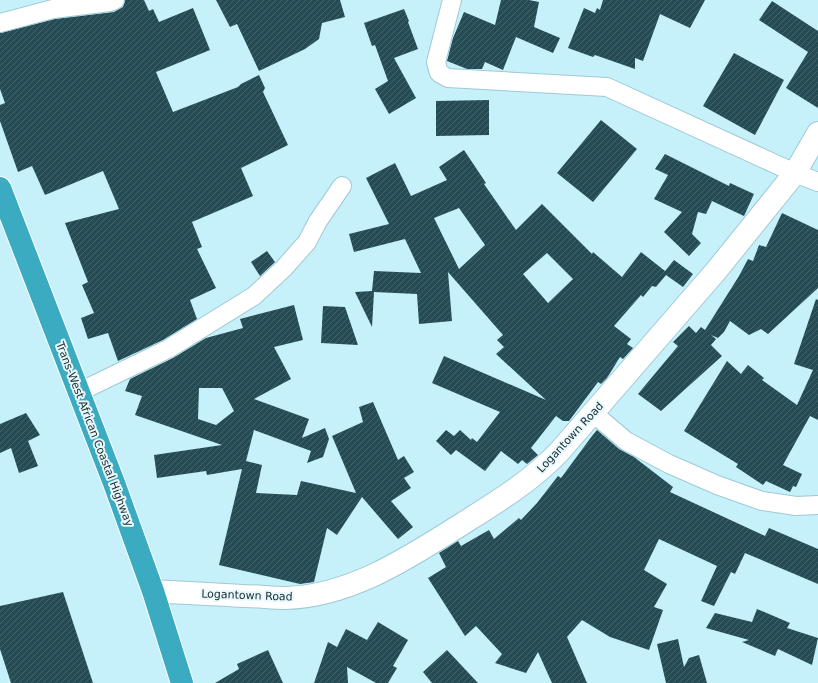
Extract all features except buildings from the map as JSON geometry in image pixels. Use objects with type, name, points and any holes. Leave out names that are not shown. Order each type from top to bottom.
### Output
[{"type":"highway","name":"Trans-West African Coastal Highway","points":[[0,188],[79,392],[153,591],[182,683]]},
{"type":"street","points":[[0,23],[53,9],[110,2],[115,0]]},
{"type":"street","points":[[452,0],[436,62],[439,73],[448,78],[607,87],[795,173],[818,182]]},
{"type":"street","name":"Logantown Road","points":[[153,591],[286,598],[315,594],[345,587],[369,578],[414,554],[527,482],[545,467],[559,452],[716,271],[795,173],[818,132]]},
{"type":"street","points":[[79,392],[168,349],[254,296],[284,268],[307,242],[318,221],[342,186]]},
{"type":"street","points":[[593,413],[626,441],[669,464],[716,485],[762,501],[796,506],[818,505]]}]
